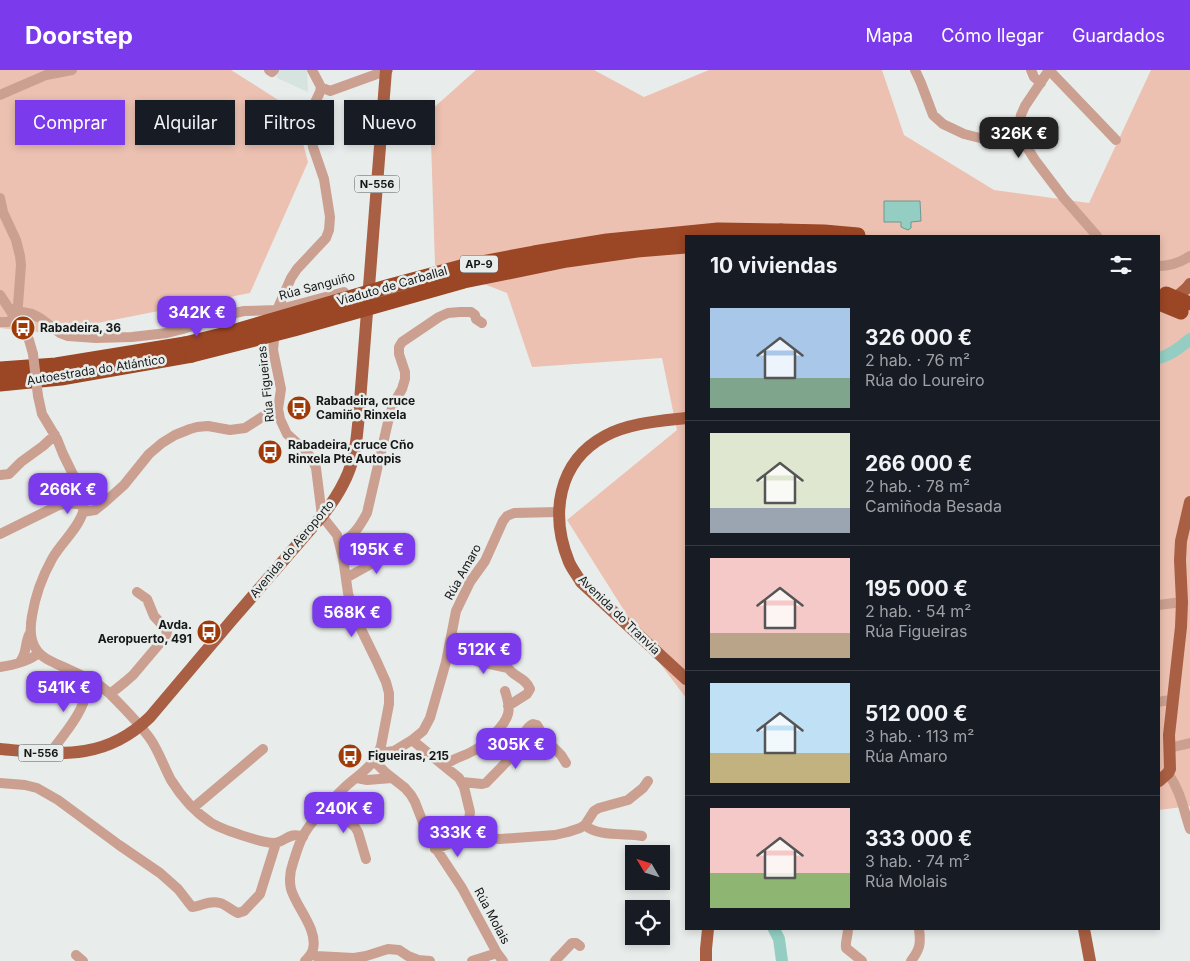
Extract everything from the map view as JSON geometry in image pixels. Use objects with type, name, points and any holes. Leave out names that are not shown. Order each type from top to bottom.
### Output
[{"type":"highway","name":"Viaduto de Carballal","points":[[188,350],[222,335],[390,286],[461,267],[534,252],[607,241],[718,230],[824,232],[850,235]]},
{"type":"highway","name":"Viaduto de Carballal","points":[[188,350],[294,329],[464,281],[567,260],[637,250],[685,246]]},
{"type":"highway","points":[[1161,296],[1190,304]]},
{"type":"highway","points":[[1161,296],[1190,316]]},
{"type":"highway","name":"Autoestrada do Atlántico","points":[[0,369],[56,365],[188,350]]},
{"type":"highway","name":"Autoestrada do Atlántico","points":[[0,384],[61,378],[188,350]]},
{"type":"main road","name":"Avenida do Aeroporto","points":[[0,749],[70,753],[94,750],[128,736],[157,709],[322,516],[341,489],[355,450],[359,414],[387,70]]},
{"type":"main road","points":[[1160,308],[1177,297],[1190,284]]},
{"type":"main road","name":"Avenida do Tranvia","points":[[685,418],[620,429],[596,441],[579,457],[567,475],[563,484],[558,512],[564,546],[570,564],[581,582],[685,678]]},
{"type":"main road","points":[[1164,777],[1170,769],[1169,735],[1181,627],[1180,560],[1189,508]]},
{"type":"main road","points":[[706,961],[708,930]]},
{"type":"main road","points":[[1084,930],[1090,961]]},
{"type":"street","points":[[0,95],[46,75],[72,70]]},
{"type":"street","points":[[269,70],[272,72],[274,70]]},
{"type":"street","points":[[312,70],[323,88],[330,91],[387,70]]},
{"type":"street","points":[[914,70],[934,115],[943,124],[964,134],[984,139],[996,136],[1012,125],[1019,126]]},
{"type":"street","points":[[1031,70],[1034,77],[1041,83]]},
{"type":"street","points":[[1096,235],[1063,197],[1021,138],[1019,126],[1021,115],[1049,70],[1116,140]]},
{"type":"street","name":"Rúa Figueiras","points":[[322,516],[316,468],[313,460],[287,434],[280,419],[278,409],[281,389],[273,350],[276,310],[291,278],[326,238],[329,230],[330,217],[324,179],[313,147],[311,134],[312,109],[323,88]]},
{"type":"street","points":[[0,198],[3,212],[16,240],[21,265],[18,305],[8,322],[0,322]]},
{"type":"street","points":[[1160,266],[1177,263],[1190,256]]},
{"type":"street","name":"Rúa Sanguiño","points":[[13,315],[22,312],[32,314],[60,333],[68,336],[96,338],[132,337],[167,333],[244,311],[276,310],[369,285]]},
{"type":"street","points":[[0,295],[29,340],[42,414],[61,446],[82,493],[84,508],[73,530],[47,569],[34,603],[31,629],[36,650],[52,662],[99,684],[110,694],[151,740],[181,793],[209,821],[220,828],[264,841],[276,843],[294,835],[303,837]]},
{"type":"street","points":[[340,544],[352,535],[367,513],[388,422],[393,405],[405,380],[405,372],[399,354],[399,347],[402,342],[448,313],[471,312],[482,323]]},
{"type":"street","points":[[0,534],[59,505],[68,503],[95,510],[124,485],[149,454],[175,435],[197,427],[208,426],[230,430],[245,428],[278,409]]},
{"type":"street","points":[[0,475],[9,474],[55,435]]},
{"type":"street","name":"Rúa Amaro","points":[[377,757],[394,751],[412,740],[423,731],[430,718],[446,662],[453,622],[461,598],[484,561],[503,521],[507,516],[514,513],[558,512]]},
{"type":"street","points":[[308,958],[314,948],[313,936],[290,888],[292,865],[309,827],[344,788],[357,778],[377,757],[389,704],[383,675],[351,604],[337,535],[322,516]]},
{"type":"street","points":[[346,578],[398,550]]},
{"type":"street","points":[[110,694],[133,675],[166,636],[165,628],[154,616],[147,600],[137,592]]},
{"type":"street","points":[[1160,605],[1182,602]]},
{"type":"street","points":[[20,662],[26,652],[27,638],[31,629]]},
{"type":"street","points":[[451,639],[459,643],[473,659],[508,668],[511,673],[522,678],[528,684],[530,689],[527,694],[508,706]]},
{"type":"street","points":[[0,667],[30,659],[39,653]]},
{"type":"street","points":[[50,753],[76,718],[84,701],[84,684],[71,670]]},
{"type":"street","points":[[444,766],[448,761],[477,749],[488,741],[504,723],[509,713],[505,691]]},
{"type":"street","points":[[1160,702],[1172,700]]},
{"type":"street","points":[[462,782],[486,783],[515,752],[526,729],[533,724],[537,725],[546,740],[566,763]]},
{"type":"street","points":[[412,740],[462,782],[470,812],[467,836]]},
{"type":"street","points":[[1169,748],[1190,743]]},
{"type":"street","points":[[194,808],[263,749]]},
{"type":"street","name":"Rúa Molais","points":[[377,757],[386,773],[405,788],[415,802],[435,849],[462,888],[500,957]]},
{"type":"street","points":[[1164,777],[1175,782],[1190,829]]},
{"type":"street","points":[[357,778],[367,780],[392,778]]},
{"type":"street","points":[[435,849],[467,836],[500,839],[555,835],[580,828],[585,825],[594,811],[628,800],[643,788],[648,781]]},
{"type":"street","points":[[0,783],[37,788],[58,800],[160,873],[178,889],[192,907],[204,903],[217,902],[238,913],[244,911],[260,894],[276,843]]},
{"type":"street","points":[[329,804],[355,827],[366,859]]},
{"type":"street","points":[[585,825],[589,829],[615,835],[630,834],[642,836]]},
{"type":"street","points":[[848,930],[846,948],[862,961]]},
{"type":"street","points":[[911,961],[921,942],[919,930]]},
{"type":"street","points":[[555,961],[572,943],[580,946]]},
{"type":"street","points":[[308,958],[316,956],[354,958],[388,949],[399,950],[418,960],[430,961]]},
{"type":"street","points":[[472,961],[500,957]]},
{"type":"shaded area","points":[[0,70],[231,70],[278,100],[245,100],[245,145],[303,145],[308,162],[250,293],[47,333],[0,328]]},
{"type":"shaded area","points":[[276,70],[307,70],[308,92],[277,78]]},
{"type":"shaded area","points":[[476,70],[594,70],[644,97],[709,70],[882,70],[904,135],[994,190],[1089,203],[1151,70],[1190,70],[1190,806],[1160,810],[1160,235],[685,235],[685,697],[644,642],[567,520],[677,430],[662,358],[532,367],[507,293],[435,265],[431,145],[435,145],[435,107]]},
{"type":"shaded area","points":[[884,201],[920,201],[921,221],[911,222],[911,228],[908,230],[901,227],[901,222],[884,222]]},
{"type":"waterway","points":[[1160,358],[1172,353],[1190,339]]},
{"type":"waterway","points":[[774,930],[779,939],[782,961]]},
{"type":"place","name":"Rabadeira, 36","points":[[23,328]]},
{"type":"place","name":"Rabadeira, cruce Camiño Rinxela","points":[[299,408]]},
{"type":"place","name":"Rabadeira, cruce Cño Rinxela Pte Autopis","points":[[270,452]]},
{"type":"place","name":"Avda. Aeropuerto, 491","points":[[209,632]]},
{"type":"place","name":"Figueiras, 215","points":[[350,756]]}]
